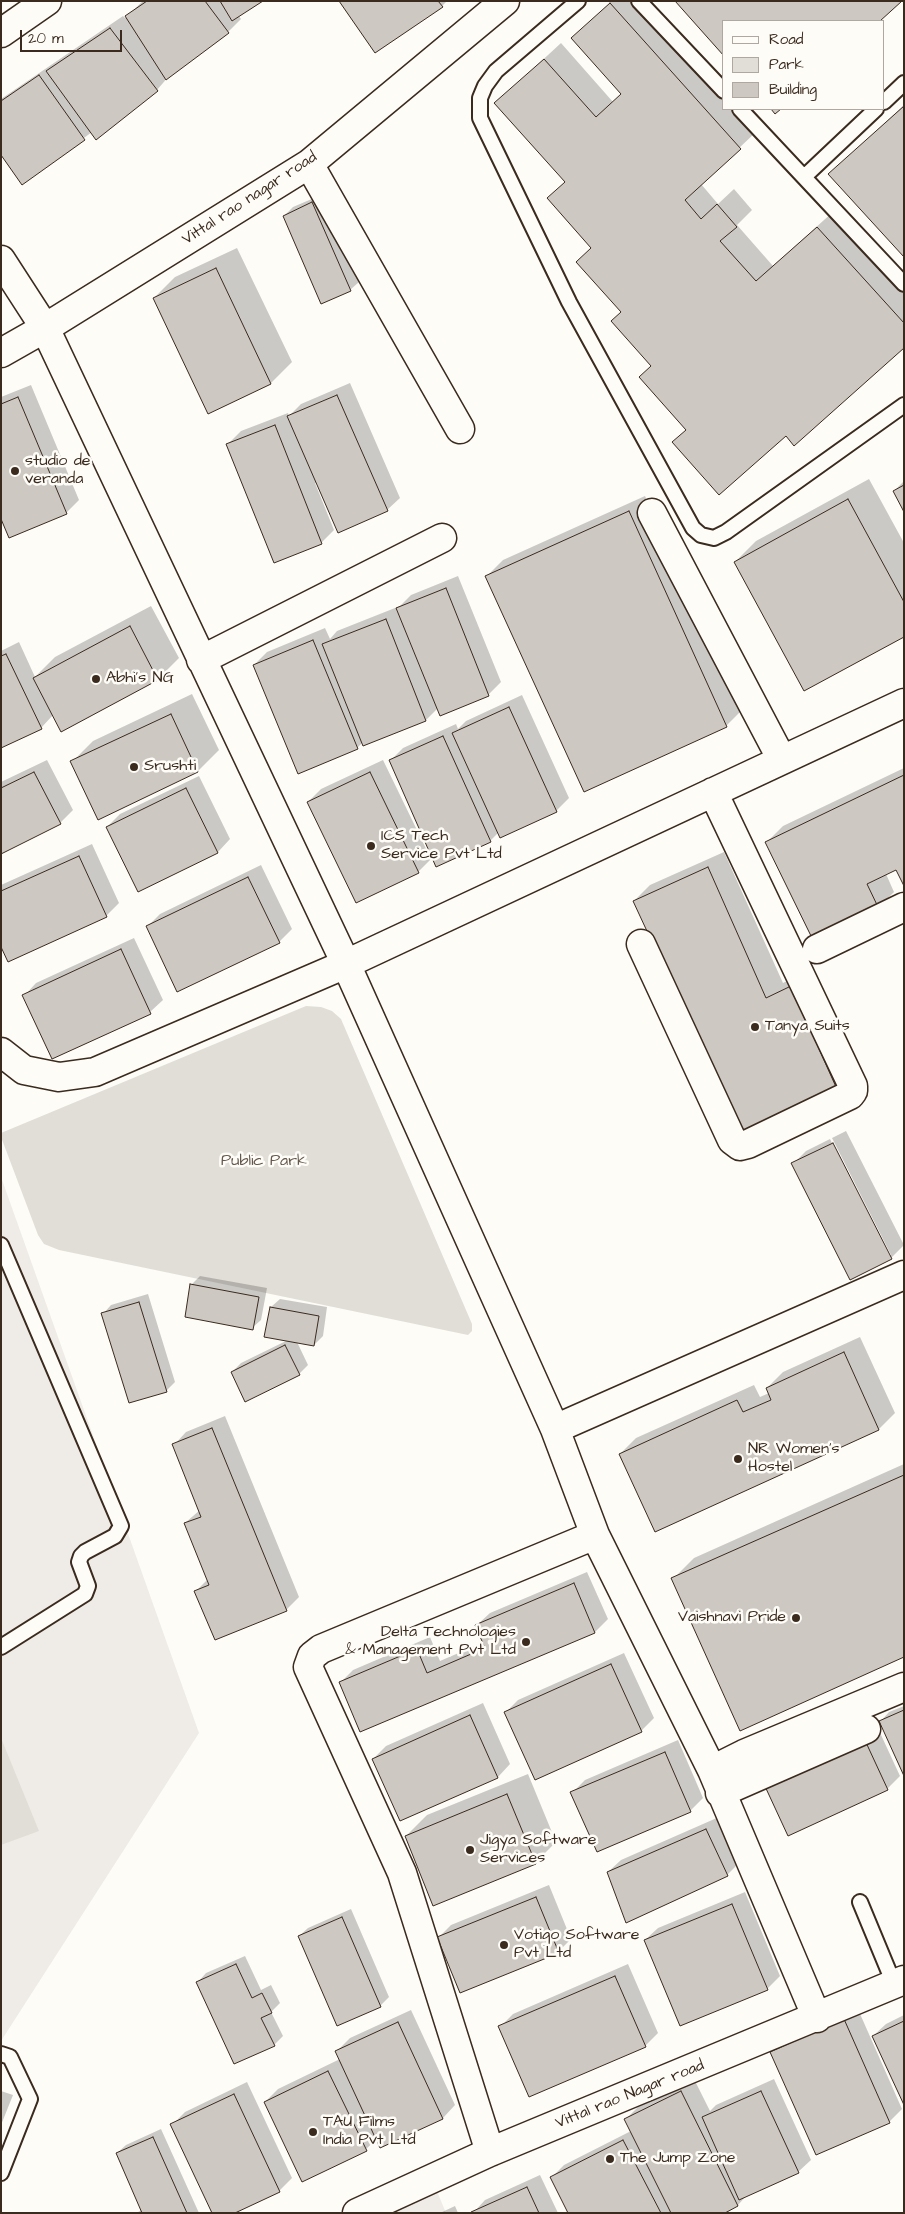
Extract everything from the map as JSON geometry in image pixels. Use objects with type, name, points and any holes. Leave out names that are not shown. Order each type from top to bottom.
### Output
[{"type":"street","points":[[1,33],[47,1]]},
{"type":"street","name":"Vittal rao nagar road","points":[[1,353],[45,328],[309,164],[506,1]]},
{"type":"street","points":[[309,164],[460,429]]},
{"type":"street","points":[[1,260],[45,328],[346,964],[555,1429],[595,1535],[716,1781],[817,2018]]},
{"type":"street","points":[[652,512],[782,760]]},
{"type":"street","points":[[201,660],[442,538]]},
{"type":"street","points":[[1,1052],[24,1070],[58,1077],[95,1072],[346,964],[904,703]]},
{"type":"street","points":[[641,944],[732,1140],[740,1146],[748,1144],[850,1095],[853,1086],[713,792]]},
{"type":"street","points":[[817,949],[904,907]]},
{"type":"street","points":[[555,1429],[904,1275]]},
{"type":"street","points":[[490,2152],[402,1873],[308,1667],[312,1656],[321,1648],[595,1535]]},
{"type":"street","points":[[716,1781],[744,1754],[904,1687]]},
{"type":"street","points":[[716,1781],[866,1729]]},
{"type":"street","name":"Vittal rao Nagar road","points":[[357,2213],[490,2152],[817,2018],[899,1982]]},
{"type":"lane","points":[[578,1],[496,71],[485,86],[480,98],[480,118],[569,302],[693,528],[701,535],[714,538],[726,532],[904,405]]},
{"type":"lane","points":[[640,1],[722,89]]},
{"type":"lane","points":[[885,101],[904,83]]},
{"type":"lane","points":[[741,110],[904,284]]},
{"type":"lane","points":[[804,177],[875,110]]},
{"type":"lane","points":[[1,1245],[121,1526],[115,1536],[81,1556],[80,1562],[88,1586],[85,1594],[1,1647]]},
{"type":"lane","points":[[860,1902],[899,1982]]},
{"type":"lane","points":[[1,2054],[10,2057],[30,2099],[1,2173]]},
{"type":"shaded area","points":[[1,1177],[199,1733],[1,2041]]},
{"type":"shaded area","points":[[434,2184],[446,2213],[371,2213]]},
{"type":"green space","name":"Public Park","points":[[306,1006],[321,1007],[332,1011],[341,1019],[472,1324],[472,1331],[468,1335],[59,1250],[44,1244],[38,1235],[1,1133]]},
{"type":"green space","points":[[1,1738],[39,1831],[1,1845]]},
{"type":"building","points":[[147,1],[205,1],[229,33],[166,80],[125,16]]},
{"type":"building","points":[[220,1],[263,1],[232,21]]},
{"type":"building","points":[[339,1],[438,1],[443,7],[375,53]]},
{"type":"building","points":[[675,1],[902,1],[881,20],[722,20],[722,54]]},
{"type":"building","points":[[610,3],[741,149],[685,200],[701,219],[717,204],[737,227],[720,241],[756,281],[817,227],[904,323],[904,348],[794,446],[786,436],[719,495],[672,442],[686,430],[639,377],[651,366],[611,321],[621,312],[576,262],[591,248],[547,198],[565,182],[494,103],[544,59],[596,117],[621,94],[571,38]]},
{"type":"building","points":[[110,28],[158,91],[96,140],[46,71]]},
{"type":"building","points":[[39,75],[85,140],[22,185],[1,155],[1,101]]},
{"type":"building","points":[[904,106],[904,257],[828,174]]},
{"type":"building","points":[[772,110],[780,110],[775,114]]},
{"type":"building","points":[[312,202],[351,291],[321,304],[283,216]]},
{"type":"building","points":[[216,268],[271,384],[208,414],[153,298]]},
{"type":"building","points":[[337,395],[388,511],[338,533],[287,416]]},
{"type":"building","points":[[18,397],[67,514],[9,538],[1,519],[1,404]]},
{"type":"building","points":[[275,425],[322,544],[274,563],[226,444]]},
{"type":"building","points":[[904,485],[904,512],[893,491]]},
{"type":"building","points":[[848,499],[904,602],[904,637],[804,691],[734,562]]},
{"type":"building","points":[[629,511],[727,727],[584,792],[485,576]]},
{"type":"building","points":[[446,588],[489,696],[440,716],[396,608]]},
{"type":"building","points":[[386,619],[426,721],[363,746],[322,644]]},
{"type":"building","name":"Abhi's NG","points":[[130,626],[158,680],[61,732],[33,678]]},
{"type":"building","points":[[313,640],[358,749],[298,774],[253,665]]},
{"type":"building","points":[[6,654],[42,729],[1,748],[1,656]]},
{"type":"building","points":[[509,707],[557,812],[500,838],[452,733]]},
{"type":"building","name":"Srushti","points":[[171,714],[198,772],[98,820],[70,761]]},
{"type":"building","points":[[443,736],[491,842],[436,867],[389,760]]},
{"type":"building","points":[[34,772],[61,824],[1,854],[1,788]]},
{"type":"building","points":[[370,772],[419,873],[356,903],[307,802]]},
{"type":"building","points":[[904,775],[904,886],[896,870],[867,884],[879,909],[813,940],[765,842]]},
{"type":"building","points":[[186,788],[218,853],[138,892],[106,827]]},
{"type":"building","points":[[79,856],[107,917],[8,962],[1,947],[1,891]]},
{"type":"building","points":[[708,867],[766,998],[791,986],[836,1087],[741,1134],[633,901]]},
{"type":"building","points":[[248,877],[280,943],[177,992],[146,926]]},
{"type":"building","points":[[121,949],[151,1014],[52,1059],[22,995]]},
{"type":"building","points":[[833,1143],[892,1259],[850,1280],[791,1163]]},
{"type":"building","points":[[190,1284],[259,1297],[253,1330],[185,1317]]},
{"type":"building","points":[[139,1302],[167,1392],[129,1403],[101,1313]]},
{"type":"building","points":[[270,1307],[319,1316],[314,1346],[264,1337]]},
{"type":"building","points":[[285,1345],[300,1375],[245,1402],[231,1372]]},
{"type":"building","points":[[844,1352],[879,1430],[655,1532],[619,1454],[737,1400],[743,1412],[771,1400],[766,1388]]},
{"type":"building","points":[[212,1428],[287,1611],[215,1640],[194,1591],[209,1585],[184,1523],[201,1517],[172,1444]]},
{"type":"building","name":"Vaishnavi Pride","points":[[904,1475],[904,1657],[740,1731],[671,1578]]},
{"type":"building","points":[[574,1583],[595,1633],[360,1732],[339,1682],[417,1649],[427,1673],[485,1648],[475,1625]]},
{"type":"building","points":[[611,1664],[642,1732],[535,1780],[504,1712]]},
{"type":"building","points":[[904,1710],[904,1776],[879,1721]]},
{"type":"building","points":[[470,1715],[498,1778],[400,1821],[372,1759]]},
{"type":"building","points":[[863,1736],[888,1790],[788,1836],[763,1782]]},
{"type":"building","points":[[665,1752],[691,1812],[597,1852],[570,1792]]},
{"type":"building","name":"Jigya Software Services","points":[[507,1794],[536,1864],[433,1906],[405,1836]]},
{"type":"building","points":[[706,1829],[728,1876],[626,1923],[607,1872]]},
{"type":"building","points":[[536,1897],[559,1953],[460,1993],[437,1937]]},
{"type":"building","points":[[732,1904],[768,1990],[680,2026],[644,1940]]},
{"type":"building","points":[[342,1917],[381,2007],[337,2026],[298,1936]]},
{"type":"building","points":[[236,1964],[252,1998],[262,1993],[272,2013],[261,2018],[275,2046],[234,2064],[196,1982]]},
{"type":"building","points":[[615,1976],[646,2047],[529,2097],[498,2026]]},
{"type":"building","points":[[844,2019],[890,2123],[816,2155],[770,2052]]},
{"type":"building","points":[[904,2021],[904,2105],[872,2036]]},
{"type":"building","points":[[398,2022],[443,2119],[380,2148],[335,2051]]},
{"type":"building","points":[[328,2071],[367,2151],[302,2182],[264,2102]]},
{"type":"building","points":[[681,2091],[738,2206],[725,2213],[671,2213],[624,2119]]},
{"type":"building","points":[[761,2091],[799,2173],[739,2200],[702,2117]]},
{"type":"building","points":[[234,2094],[280,2192],[235,2213],[212,2213],[170,2124]]},
{"type":"building","points":[[153,2137],[187,2213],[142,2213],[116,2153]]},
{"type":"building","name":"The Jump Zone","points":[[623,2140],[661,2213],[568,2213],[550,2177]]},
{"type":"building","points":[[527,2187],[539,2213],[471,2213],[471,2212]]},
{"type":"place","name":"studio de veranda","points":[[15,471]]},
{"type":"place","name":"Abhi's NG","points":[[96,679]]},
{"type":"place","name":"Srushti","points":[[134,767]]},
{"type":"place","name":"ICS Tech Service Pvt Ltd","points":[[371,846]]},
{"type":"place","name":"Tanya Suits","points":[[755,1027]]},
{"type":"place","name":"NR Women's Hostel","points":[[738,1459]]},
{"type":"place","name":"Vaishnavi Pride","points":[[796,1618]]},
{"type":"place","name":"Delta Technologies & Management Pvt Ltd","points":[[526,1642]]},
{"type":"place","name":"Jigya Software Services","points":[[470,1850]]},
{"type":"place","name":"Votigo Software Pvt Ltd","points":[[504,1945]]},
{"type":"place","name":"TAU Films India Pvt Ltd","points":[[313,2132]]},
{"type":"place","name":"The Jump Zone","points":[[610,2159]]}]
